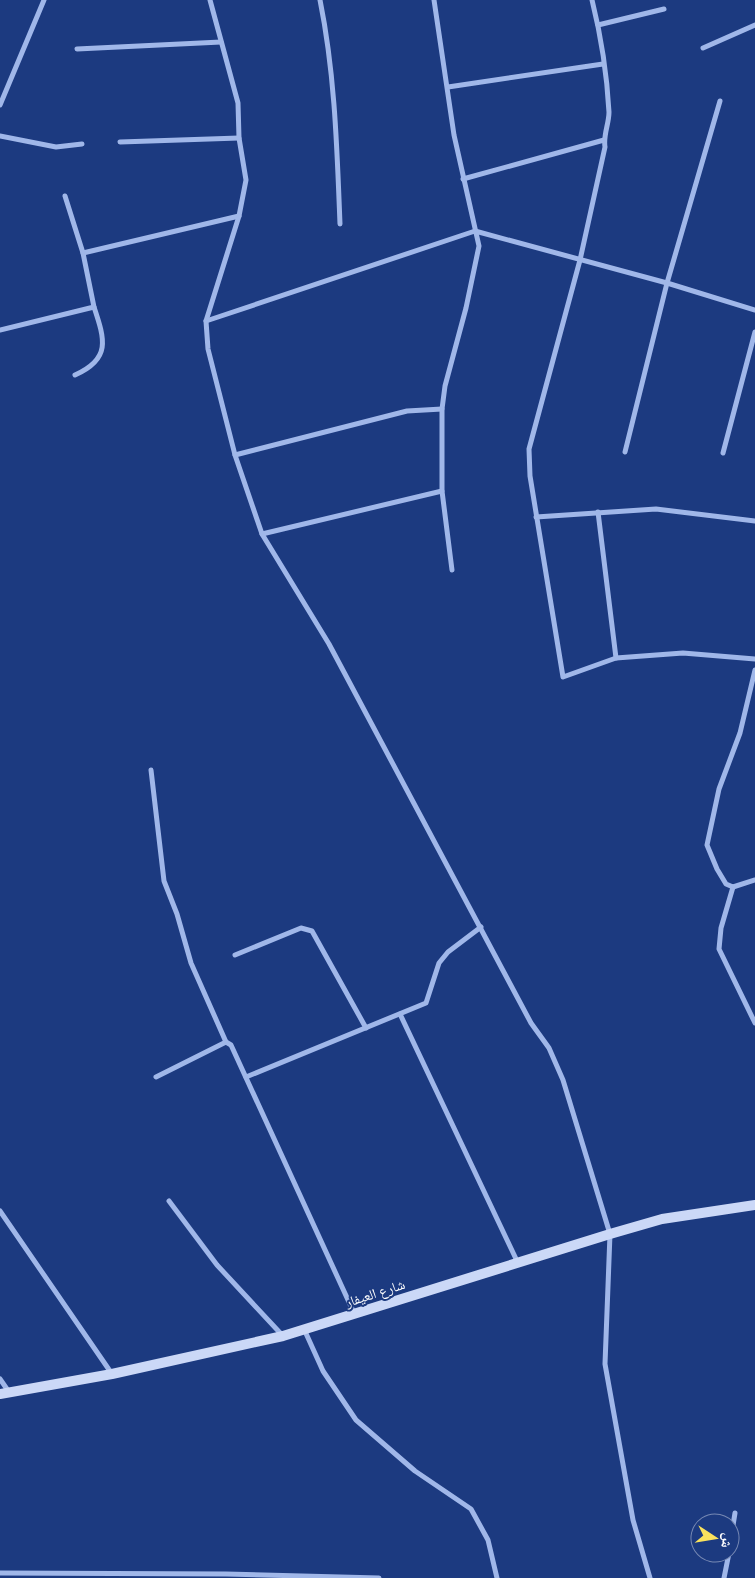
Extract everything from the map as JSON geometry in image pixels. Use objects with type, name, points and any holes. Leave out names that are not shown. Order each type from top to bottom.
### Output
[{"type":"main road","name":"شارع العيفار","points":[[4,1393],[112,1374],[283,1336],[517,1261],[662,1219],[755,1205]]},
{"type":"street","points":[[0,105],[44,0]]},
{"type":"street","points":[[210,0],[238,103],[239,138],[246,180],[238,216],[206,321],[208,349],[235,455],[262,534],[329,644],[531,1023],[549,1048],[563,1080],[610,1234],[605,1364],[633,1520],[650,1578]]},
{"type":"street","points":[[320,0],[328,42],[336,125],[340,224]]},
{"type":"street","points":[[434,0],[454,134],[479,246],[466,308],[445,386],[442,409],[442,492],[452,570]]},
{"type":"street","points":[[592,0],[598,25],[609,114],[601,173],[580,260],[529,449],[530,476],[536,517],[563,677],[616,658],[683,653],[755,659]]},
{"type":"street","points":[[598,25],[664,9]]},
{"type":"street","points":[[703,48],[755,25]]},
{"type":"street","points":[[77,49],[221,42]]},
{"type":"street","points":[[448,87],[603,64]]},
{"type":"street","points":[[625,452],[667,283],[720,102]]},
{"type":"street","points":[[0,136],[56,147],[82,144]]},
{"type":"street","points":[[120,142],[239,138]]},
{"type":"street","points":[[463,179],[604,140]]},
{"type":"street","points":[[65,196],[83,253],[100,327],[102,354],[86,370],[75,376]]},
{"type":"street","points":[[83,253],[238,216]]},
{"type":"street","points":[[206,321],[475,232],[667,283],[755,310]]},
{"type":"street","points":[[0,330],[94,307]]},
{"type":"street","points":[[723,453],[755,332]]},
{"type":"street","points":[[235,455],[407,412],[442,409]]},
{"type":"street","points":[[262,534],[442,492]]},
{"type":"street","points":[[536,517],[656,509],[755,521]]},
{"type":"street","points":[[598,512],[616,658]]},
{"type":"street","points":[[755,670],[740,733],[726,764],[706,845],[726,884],[733,888],[755,880]]},
{"type":"street","points":[[151,770],[164,881],[188,946],[192,963],[226,1042],[231,1044],[355,1314]]},
{"type":"street","points":[[733,888],[721,928],[719,950],[755,1023]]},
{"type":"street","points":[[246,1077],[426,1003],[439,963],[448,952],[481,927]]},
{"type":"street","points":[[235,955],[301,928],[312,931],[366,1028]]},
{"type":"street","points":[[400,1014],[517,1261]]},
{"type":"street","points":[[156,1077],[226,1042]]},
{"type":"street","points":[[169,1200],[217,1265],[283,1336]]},
{"type":"street","points":[[0,1211],[112,1374]]},
{"type":"street","points":[[304,1329],[323,1371],[356,1420],[415,1471],[471,1509],[488,1540],[497,1578]]},
{"type":"street","points":[[0,1379],[4,1393]]},
{"type":"street","points":[[724,1578],[726,1563]]},
{"type":"street","points":[[0,1572],[226,1574],[379,1578]]}]
